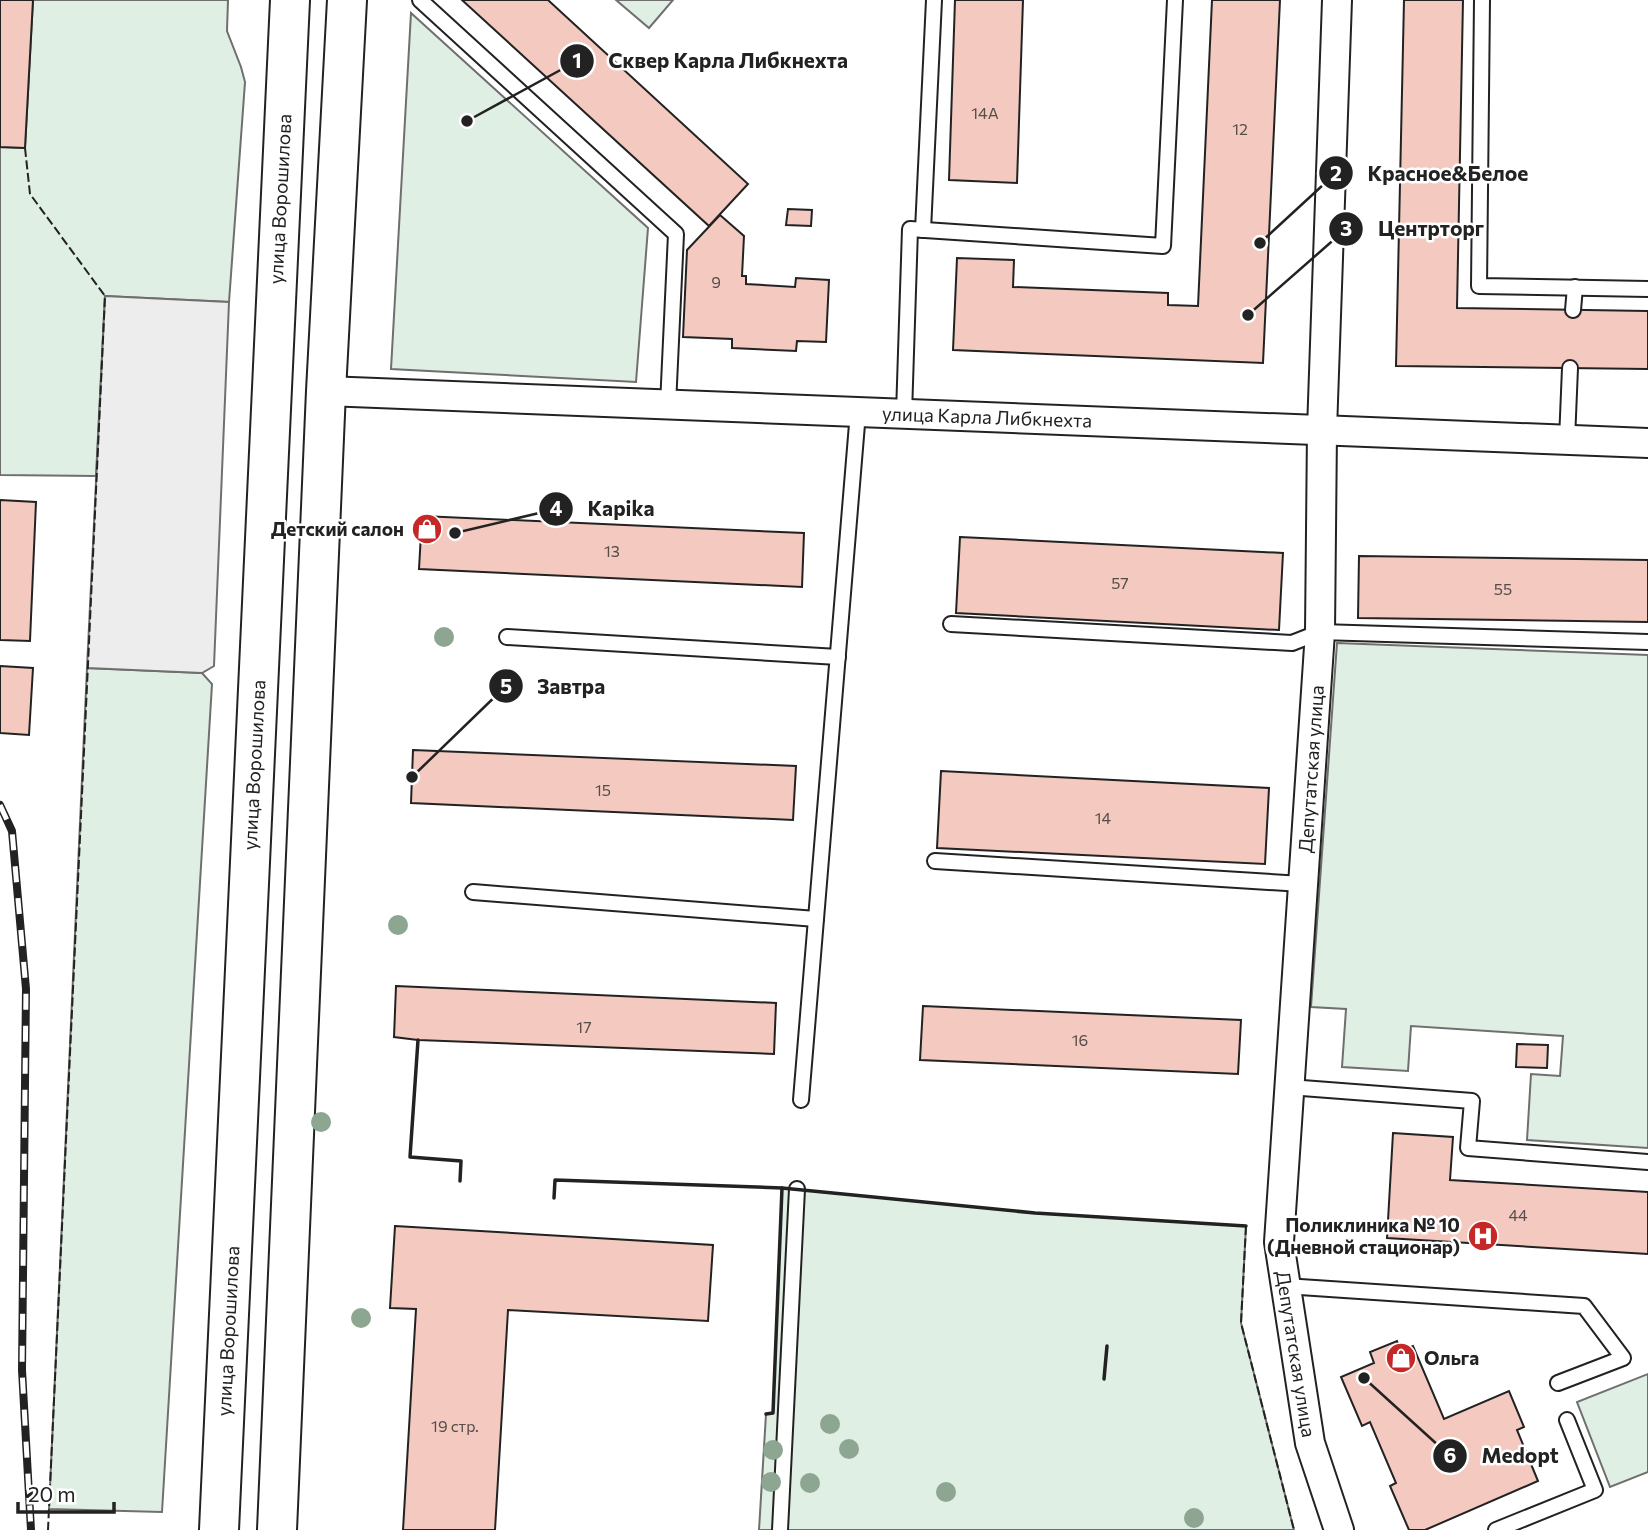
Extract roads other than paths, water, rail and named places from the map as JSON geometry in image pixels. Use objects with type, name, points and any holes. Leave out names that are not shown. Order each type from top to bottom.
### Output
[{"type":"main road","name":"улица Ворошилова","points":[[219,1530],[290,0]]},
{"type":"main road","points":[[276,1530],[326,391],[347,0]]},
{"type":"street","name":"Депутатская улица","points":[[1337,0],[1322,430],[1320,632],[1279,1242],[1310,1443],[1339,1530]]},
{"type":"street","name":"улица Карла Либкнехта","points":[[326,391],[1648,443]]},
{"type":"lane","points":[[420,0],[676,234],[668,405]]},
{"type":"lane","points":[[923,230],[934,0]]},
{"type":"lane","points":[[904,414],[910,229],[1163,246],[1175,0]]},
{"type":"lane","points":[[1482,0],[1479,286],[1648,289]]},
{"type":"lane","points":[[1573,310],[1574,287]]},
{"type":"lane","points":[[1567,440],[1570,368]]},
{"type":"lane","points":[[802,1100],[858,412]]},
{"type":"lane","points":[[951,624],[1292,643],[1320,632],[1648,642]]},
{"type":"lane","points":[[507,637],[838,657]]},
{"type":"lane","points":[[935,861],[1302,884]]},
{"type":"lane","points":[[473,892],[817,919]]},
{"type":"lane","points":[[1289,1087],[1472,1101],[1468,1148],[1648,1162]]},
{"type":"lane","points":[[780,1530],[797,1189]]},
{"type":"lane","points":[[1285,1286],[1584,1306],[1623,1358],[1558,1383]]},
{"type":"lane","points":[[1496,1530],[1595,1490],[1567,1420]]},
{"type":"railway","points":[[0,805],[12,831],[26,989],[22,1370],[31,1530]]},
{"type":"place","name":"Сквер Карла Либкнехта","points":[[467,121]]},
{"type":"place","name":"Красное&Белое","points":[[1260,243]]},
{"type":"place","name":"Центрторг","points":[[1248,315]]},
{"type":"place","name":"Детский салон","points":[[427,529]]},
{"type":"place","name":"Kapika","points":[[455,533]]},
{"type":"place","name":"Завтра","points":[[412,777]]},
{"type":"place","name":"Поликлиника № 10 (Дневной стационар)","points":[[1483,1236]]},
{"type":"place","name":"Ольга","points":[[1401,1358]]},
{"type":"place","name":"Medopt","points":[[1364,1378]]}]
